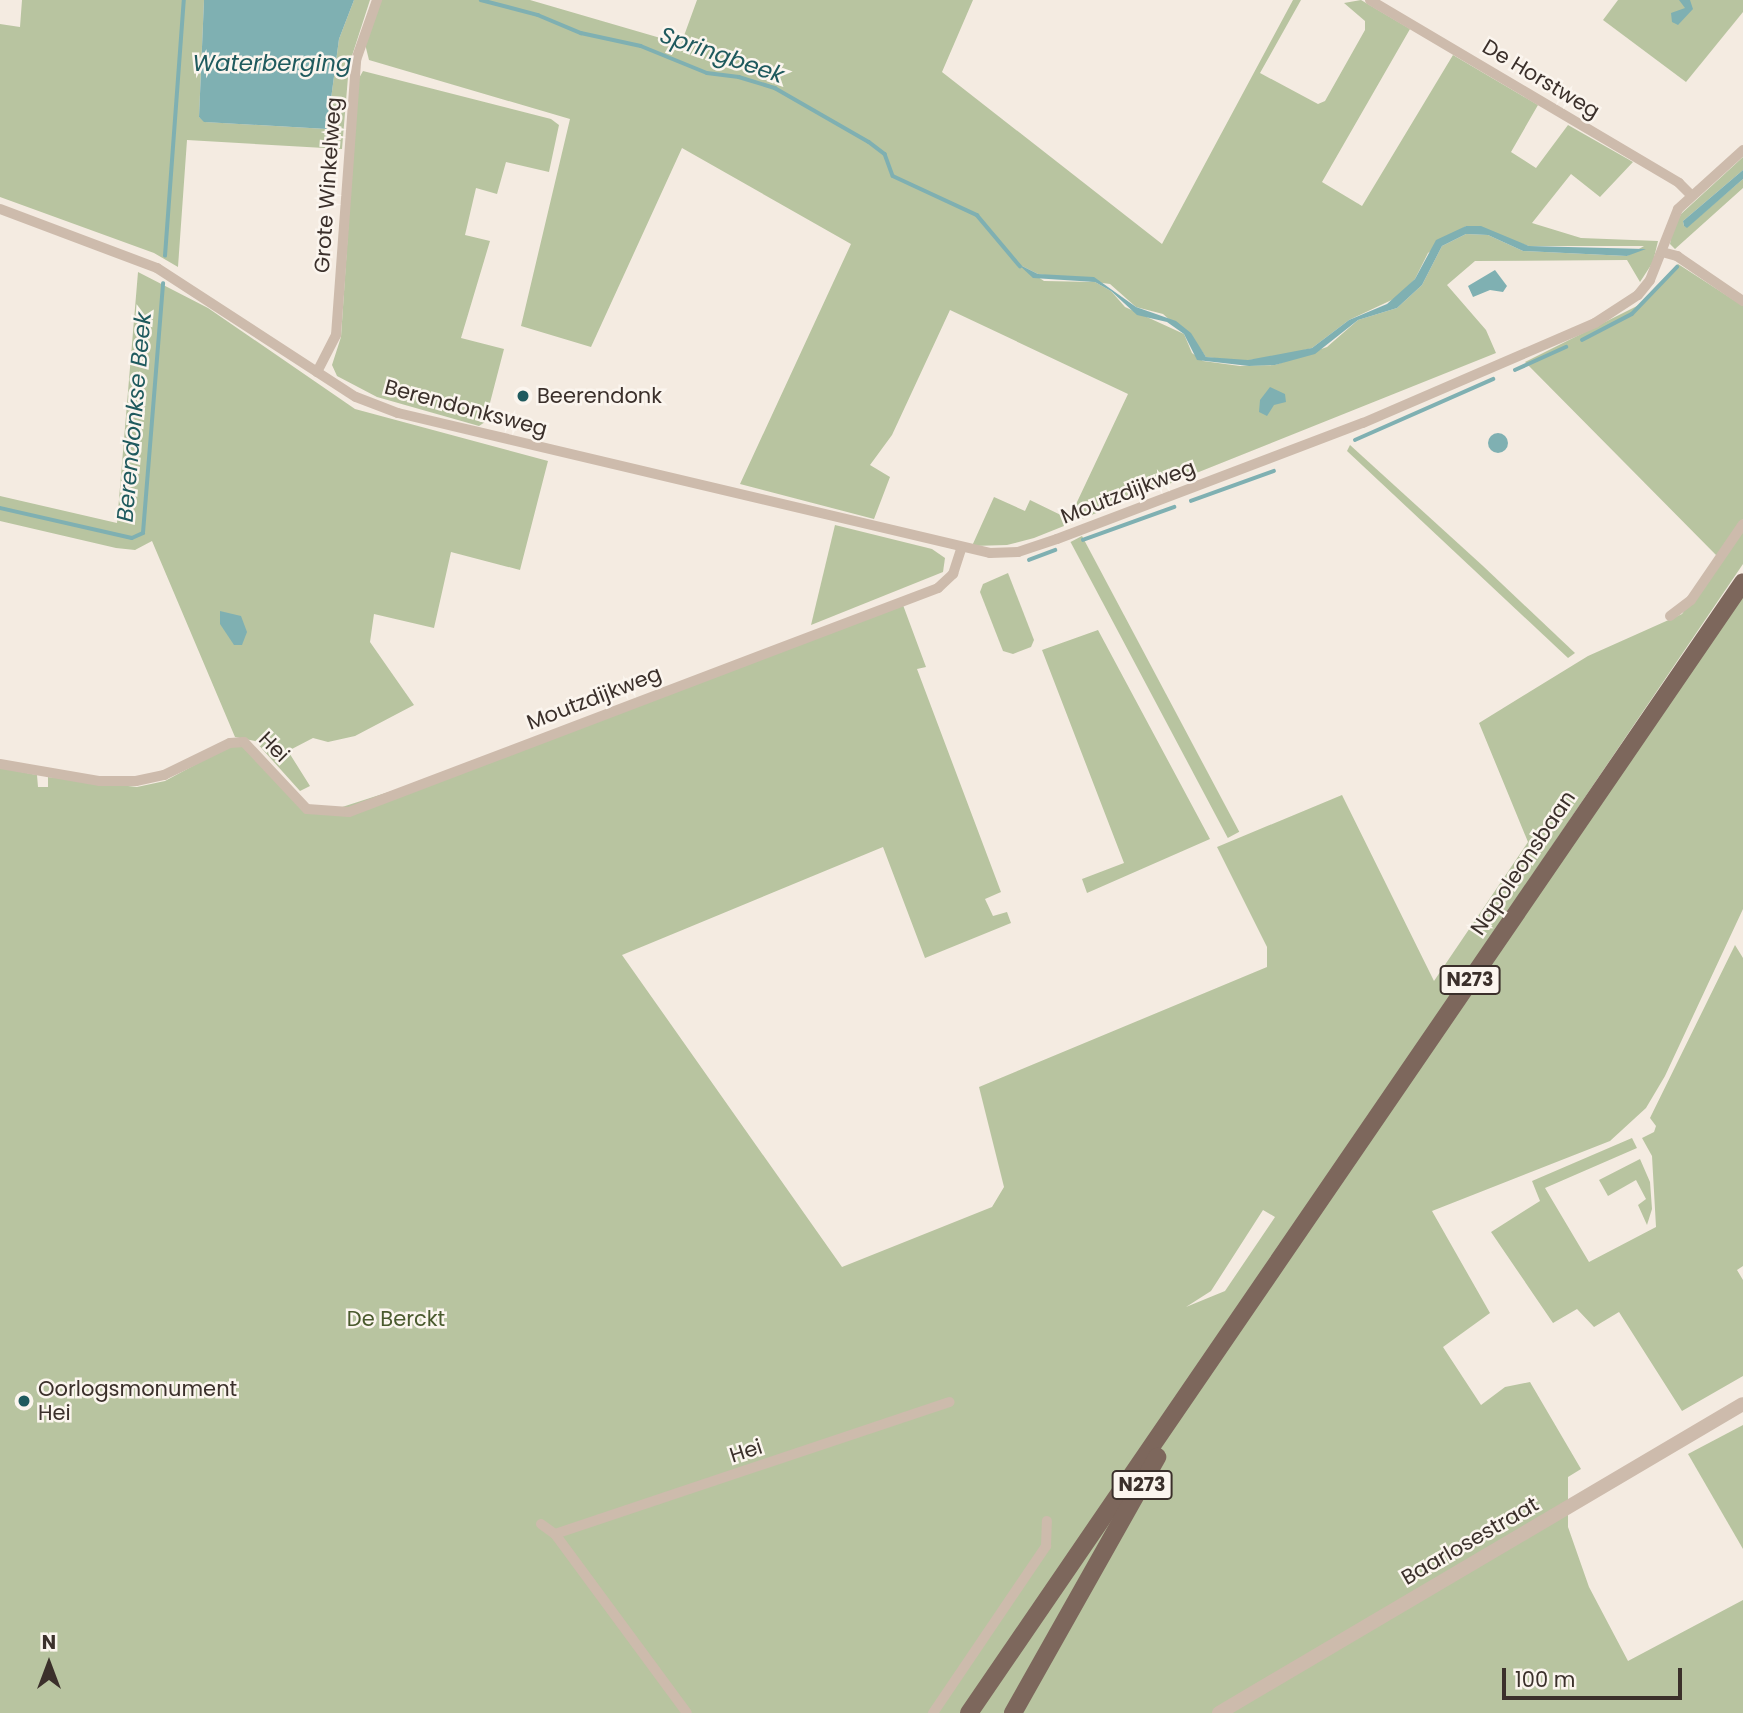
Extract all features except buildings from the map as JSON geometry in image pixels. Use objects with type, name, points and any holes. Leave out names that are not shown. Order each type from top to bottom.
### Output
[{"type":"main road","name":"Napoleonsbaan","points":[[969,1713],[1743,582]]},
{"type":"main road","name":"Napoleonsbaan","points":[[1013,1713],[1086,1590],[1198,1379]]},
{"type":"street","name":"Grote Winkelweg","points":[[317,372],[336,335],[356,60],[377,0]]},
{"type":"street","name":"De Horstweg","points":[[1370,0],[1679,183],[1690,195]]},
{"type":"street","name":"Moutzdijkweg","points":[[467,768],[938,588],[953,574],[961,549],[1018,552],[1363,423],[1595,323],[1638,295],[1650,280],[1671,220],[1690,195],[1743,150]]},
{"type":"street","name":"Berendonksweg","points":[[0,209],[157,268],[356,397],[398,413],[543,449],[622,463],[961,549]]},
{"type":"street","points":[[1662,252],[1677,256],[1743,301]]},
{"type":"street","points":[[1670,616],[1691,600],[1743,524]]},
{"type":"street","name":"Hei","points":[[0,764],[99,781],[136,781],[164,775],[230,743],[244,742],[307,809],[327,813],[349,812],[467,768]]},
{"type":"street","name":"Hei","points":[[555,1534],[949,1402]]},
{"type":"street","name":"Baarlosestraat","points":[[1219,1713],[1743,1404]]},
{"type":"street","points":[[933,1713],[1046,1546],[1047,1521]]},
{"type":"street","points":[[541,1524],[555,1534],[687,1713]]},
{"type":"green space","points":[[22,0],[204,0],[199,117],[205,122],[327,129],[339,39],[354,0],[370,0],[349,65],[342,149],[187,140],[178,267],[154,253],[0,197],[0,24],[20,27]]},
{"type":"green space","points":[[381,0],[530,0],[681,44],[697,0],[973,0],[942,72],[1162,244],[1293,0],[1301,0],[1260,73],[1318,104],[1325,101],[1365,30],[1365,21],[1344,3],[1361,0],[1410,29],[1322,182],[1362,206],[1453,55],[1538,105],[1511,152],[1536,168],[1568,125],[1633,162],[1600,197],[1571,174],[1532,223],[1581,238],[1658,241],[1653,262],[1640,282],[1627,260],[1475,261],[1447,285],[1486,330],[1496,353],[1034,538],[1007,545],[972,546],[994,497],[1025,511],[1030,500],[1069,519],[1128,394],[950,310],[892,435],[870,465],[890,477],[874,519],[740,484],[851,244],[682,148],[591,347],[521,326],[570,119],[369,60],[365,44]],"holes":[[[1466,226],[1529,246],[1644,246],[1627,256],[1523,251],[1488,235],[1466,234],[1442,246],[1422,285],[1397,308],[1358,320],[1327,347],[1275,365],[1240,366],[1203,361],[1192,353],[1184,334],[1125,307],[1111,291],[1095,282],[1044,281],[1020,265],[1038,274],[1110,284],[1136,307],[1163,314],[1197,344],[1206,357],[1240,361],[1277,357],[1312,348],[1349,320],[1398,297],[1415,279],[1428,253]]]},
{"type":"green space","points":[[1618,0],[1743,0],[1743,12],[1686,82],[1603,20]]},
{"type":"green space","points":[[363,71],[551,119],[559,125],[549,172],[506,162],[497,194],[476,188],[465,235],[490,241],[461,338],[504,349],[485,422],[479,426],[377,397],[337,376],[332,365],[341,337],[358,80]]},
{"type":"green space","points":[[1743,157],[1743,170],[1683,221],[1684,226],[1687,227],[1743,179],[1743,188],[1675,249],[1670,244],[1681,214]]},
{"type":"green space","points":[[1678,264],[1743,306],[1743,519],[1717,556],[1525,362],[1645,302]]},
{"type":"green space","points":[[138,272],[208,308],[355,409],[548,461],[520,570],[451,552],[434,628],[374,614],[370,642],[414,705],[355,736],[328,742],[313,738],[288,751],[310,786],[300,791],[255,741],[235,737],[152,541],[135,550],[116,548],[0,521],[0,496],[117,523]]},
{"type":"green space","points":[[1350,445],[1575,653],[1568,658],[1347,451]]},
{"type":"green space","points":[[835,525],[932,549],[945,558],[943,572],[811,625]]},
{"type":"green space","name":"De Berckt","points":[[1743,528],[1743,564],[1272,1259],[1743,591],[1743,909],[1665,1076],[1646,1108],[1610,1141],[1432,1211],[1490,1313],[1443,1347],[1481,1405],[1505,1387],[1530,1382],[1581,1469],[1568,1477],[1568,1527],[1589,1587],[1628,1661],[1743,1600],[1743,1713],[0,1713],[0,768],[37,775],[38,787],[48,787],[48,777],[137,787],[165,781],[228,747],[241,745],[303,807],[336,809],[466,767],[903,605],[926,667],[917,669],[1001,892],[985,899],[993,916],[1007,912],[1011,923],[925,958],[883,847],[622,955],[842,1267],[992,1207],[1004,1187],[979,1087],[1267,967],[1267,947],[1217,847],[1342,795],[1434,981],[1528,842],[1479,723],[1588,656],[1682,614]],"holes":[[[1263,1210],[1275,1217],[1225,1291],[1186,1307],[1211,1291]]]},
{"type":"green space","points":[[1082,536],[1239,832],[1228,838],[1071,542]]},
{"type":"green space","points":[[1008,573],[1034,640],[1031,647],[1013,654],[1003,651],[980,592],[983,584]]},
{"type":"green space","points":[[1098,630],[1210,839],[1087,893],[1082,879],[1124,863],[1042,650]]},
{"type":"green space","points":[[1735,945],[1743,958],[1743,1266],[1737,1270],[1743,1280],[1743,1376],[1682,1411],[1619,1312],[1594,1327],[1577,1309],[1553,1323],[1491,1232],[1540,1201],[1532,1181],[1632,1138],[1637,1148],[1545,1188],[1589,1262],[1656,1227],[1652,1156],[1642,1138],[1654,1132],[1656,1126],[1650,1118]]},
{"type":"green space","points":[[1640,1159],[1650,1182],[1652,1209],[1647,1225],[1638,1205],[1646,1199],[1636,1180],[1608,1196],[1599,1180]]},
{"type":"green space","points":[[1743,1425],[1743,1549],[1688,1454]]},
{"type":"water","name":"Waterberging","points":[[204,0],[354,0],[339,39],[327,129],[204,122],[199,117]]},
{"type":"water","points":[[1679,0],[1690,0],[1693,9],[1678,25],[1672,22],[1671,13],[1685,8]]},
{"type":"water","points":[[1743,170],[1743,179],[1687,228],[1684,226],[1683,221]]},
{"type":"water","points":[[1466,226],[1481,226],[1529,246],[1646,249],[1627,256],[1523,251],[1488,235],[1466,234],[1442,246],[1422,285],[1397,308],[1358,320],[1315,354],[1275,365],[1249,366],[1197,360],[1184,334],[1167,322],[1137,315],[1111,291],[1095,282],[1033,278],[1018,264],[1038,274],[1094,277],[1136,307],[1176,321],[1191,333],[1206,357],[1248,360],[1312,348],[1349,320],[1387,304],[1415,279],[1436,240]]},
{"type":"water","points":[[1495,270],[1507,286],[1503,292],[1490,290],[1473,297],[1468,286]]},
{"type":"water","points":[[1270,387],[1285,394],[1286,402],[1274,405],[1267,416],[1259,412],[1260,400]]},
{"type":"water","points":[[1494,433],[1502,433],[1508,443],[1502,453],[1494,453],[1488,447],[1488,439]]},
{"type":"water","points":[[220,611],[241,616],[247,632],[242,645],[234,645],[220,624]]},
{"type":"waterway","name":"Berendonkse Beek","points":[[165,256],[184,0]]},
{"type":"waterway","name":"Springbeek","points":[[481,0],[538,15],[581,33],[641,46],[707,73],[739,77],[775,88],[869,142],[885,154],[893,176],[977,215],[1020,266]]},
{"type":"waterway","points":[[1582,340],[1632,314],[1677,267]]},
{"type":"waterway","name":"Berendonkse Beek","points":[[0,508],[132,538],[143,533],[163,284]]},
{"type":"waterway","points":[[1515,370],[1566,347]]},
{"type":"waterway","points":[[1355,440],[1493,379]]},
{"type":"waterway","points":[[1191,501],[1274,471]]},
{"type":"waterway","points":[[1083,540],[1174,507]]},
{"type":"waterway","points":[[1029,560],[1055,550]]},
{"type":"place","name":"Beerendonk","points":[[523,396]]},
{"type":"place","name":"Oorlogsmonument Hei","points":[[24,1401]]}]
